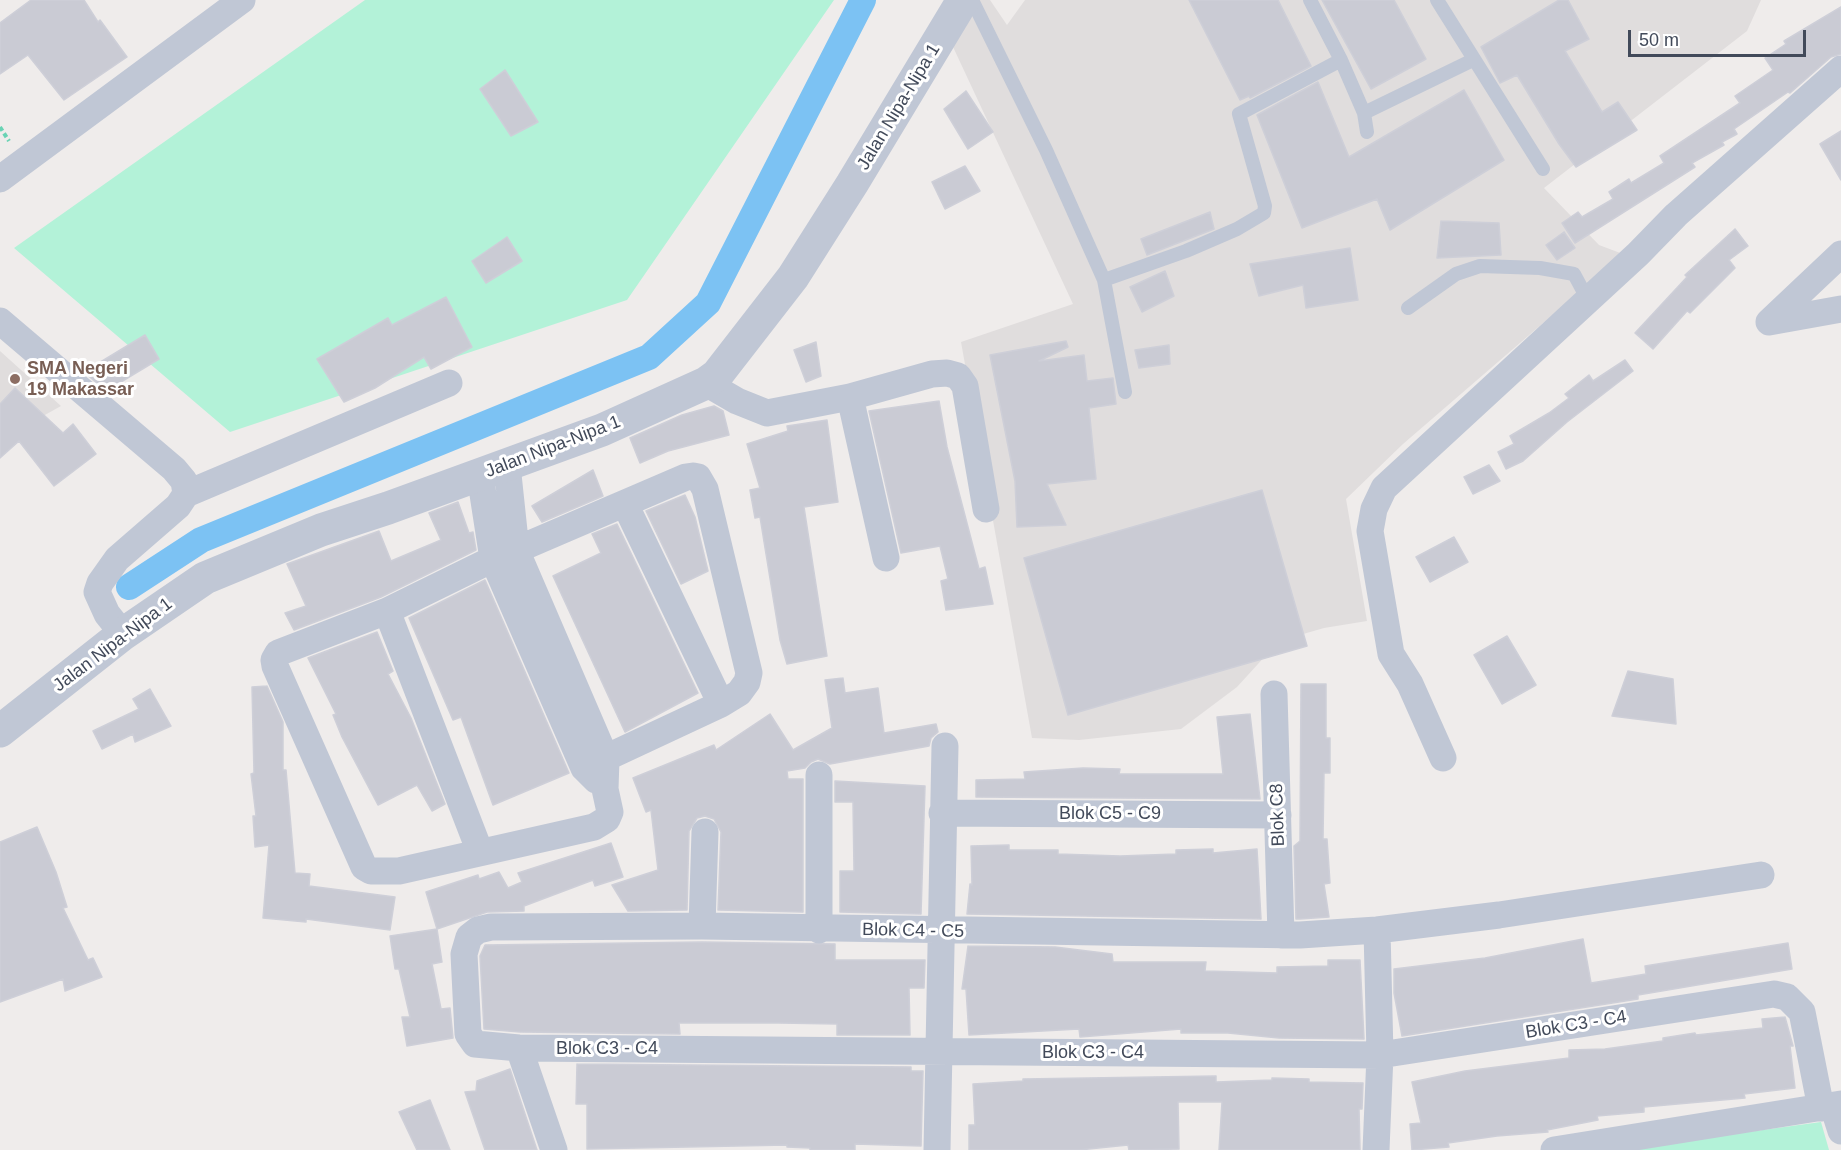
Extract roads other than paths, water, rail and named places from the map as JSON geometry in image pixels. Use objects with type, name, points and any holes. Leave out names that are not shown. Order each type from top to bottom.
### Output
[{"type":"street","points":[[0,179],[242,0]]},
{"type":"street","name":"Jalan Nipa-Nipa 1","points":[[0,731],[123,634],[205,578],[254,555],[602,430],[706,383],[717,375],[793,277],[963,0]]},
{"type":"street","points":[[1443,759],[1410,684],[1391,654],[1370,531],[1374,509],[1384,488],[1588,300],[1676,215],[1841,69]]},
{"type":"street","points":[[1841,254],[1769,322],[1841,309]]},
{"type":"street","points":[[0,321],[174,469],[184,481],[186,494]]},
{"type":"street","points":[[706,383],[737,401],[767,412],[781,412],[850,397],[932,374],[947,373],[958,376],[965,386],[986,509]]},
{"type":"street","points":[[123,634],[97,592],[100,583],[117,558],[178,506],[186,494],[449,383]]},
{"type":"street","points":[[850,397],[886,558]]},
{"type":"street","points":[[494,470],[505,555],[605,789],[610,812],[602,824],[399,871],[378,872],[364,867],[275,666],[274,660],[278,653],[387,611],[505,555],[686,477],[698,477],[702,482],[749,673],[747,682],[739,693],[721,704],[595,763]]},
{"type":"street","points":[[625,504],[721,704]]},
{"type":"street","points":[[387,611],[480,852]]},
{"type":"street","name":"Blok C8","points":[[1274,694],[1281,935]]},
{"type":"street","points":[[937,1150],[945,746]]},
{"type":"street","points":[[819,775],[819,930]]},
{"type":"street","name":"Blok C5 - C9","points":[[942,813],[1278,815]]},
{"type":"street","points":[[702,926],[705,832]]},
{"type":"street","name":"Blok C4 - C5","points":[[464,954],[469,937],[478,930],[491,927],[702,926],[819,930],[1281,935],[1377,930],[1499,915],[1761,875]]},
{"type":"street","points":[[1376,1150],[1380,1055],[1377,930]]},
{"type":"street","name":"Blok C3 - C4","points":[[464,954],[468,1034],[471,1040],[481,1046],[519,1048],[1380,1055],[1774,994],[1787,997],[1803,1012],[1834,1112]]},
{"type":"street","points":[[519,1048],[554,1150]]},
{"type":"street","points":[[1554,1150],[1834,1112]]},
{"type":"lane","points":[[972,0],[1046,150],[1104,280],[1125,392]]},
{"type":"lane","points":[[1310,0],[1341,60],[1364,113],[1367,132]]},
{"type":"lane","points":[[1437,0],[1543,169]]},
{"type":"lane","points":[[1104,280],[1185,251],[1237,229],[1264,213],[1265,206],[1239,114],[1341,60]]},
{"type":"lane","points":[[1364,113],[1473,60]]},
{"type":"lane","points":[[1408,308],[1456,274],[1471,268],[1489,266],[1540,268],[1574,274],[1588,300]]},
{"type":"waterway","points":[[129,587],[201,540],[649,357],[708,303],[863,0]]},
{"type":"place","name":"SMA Negeri 19 Makassar","points":[[15,379]]}]
